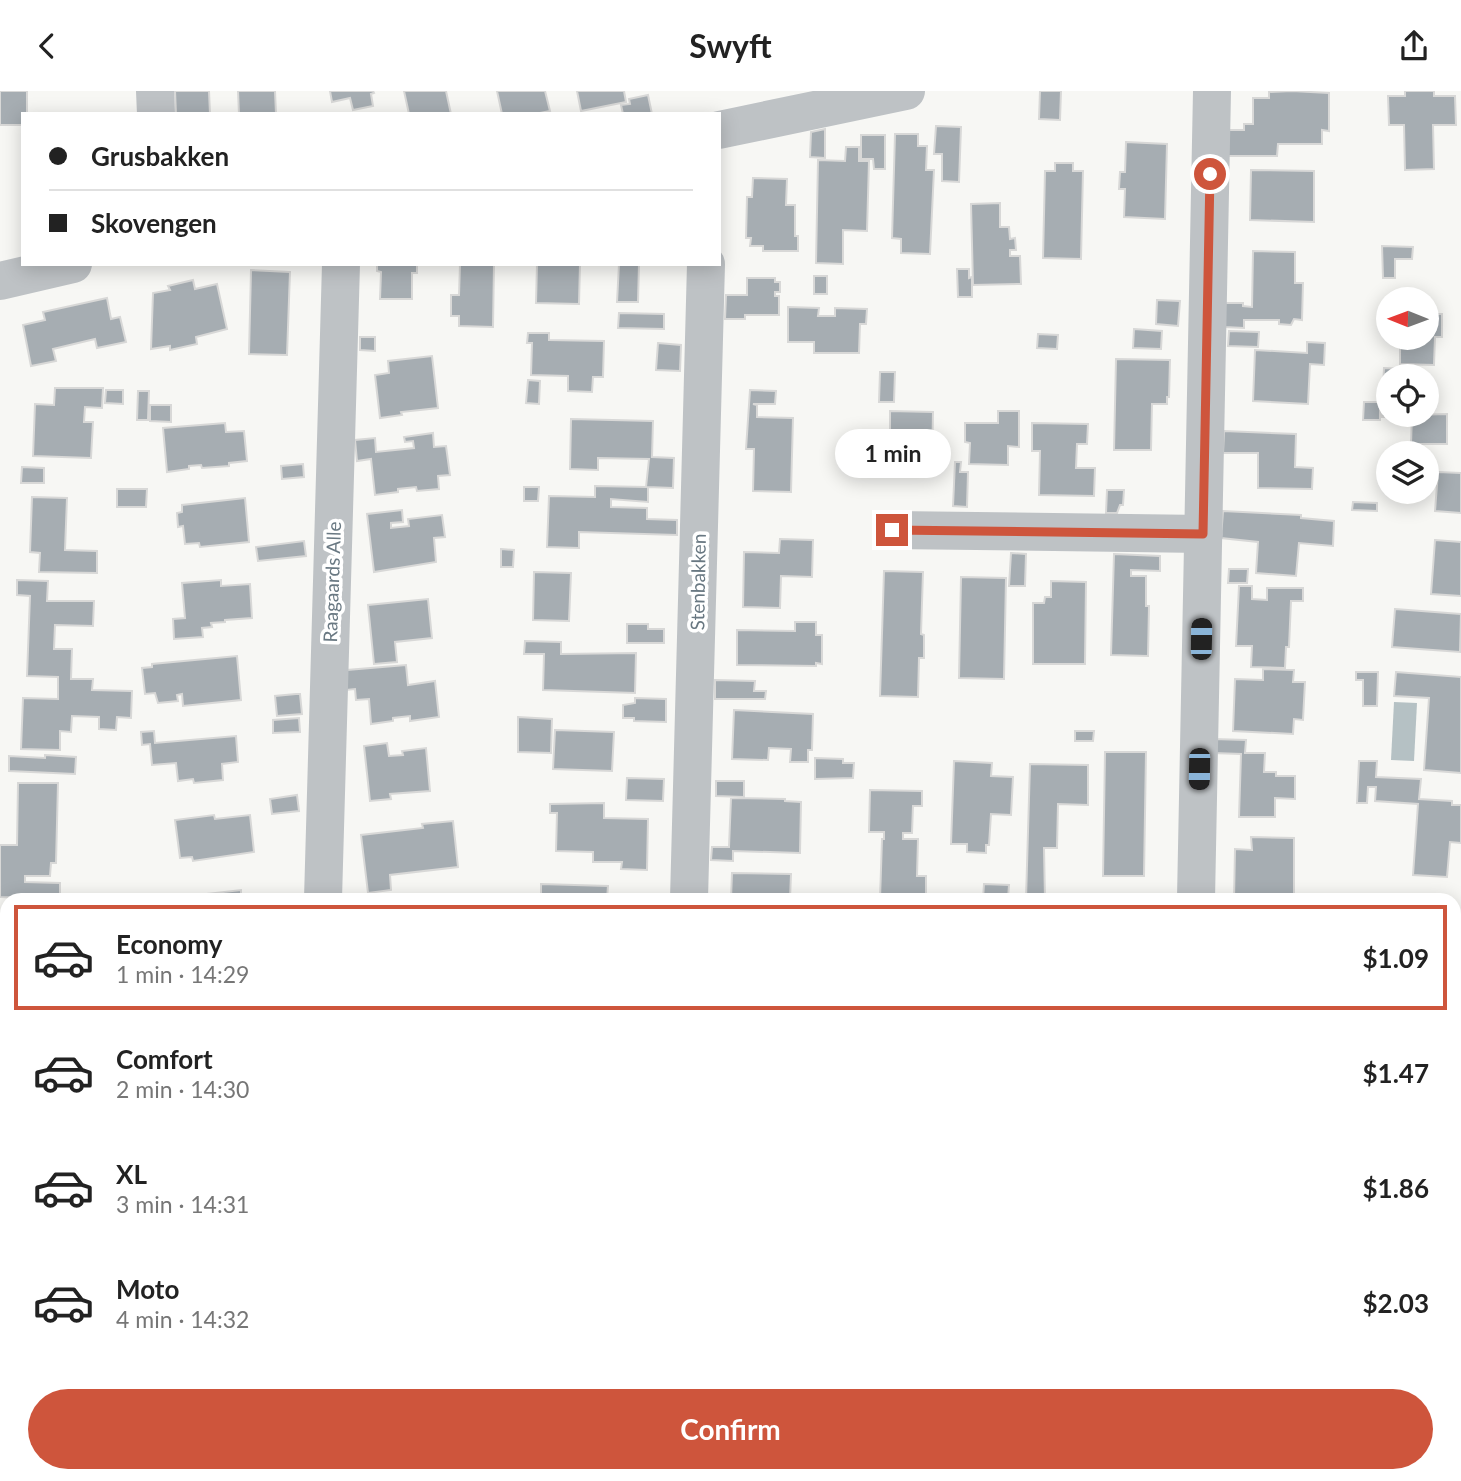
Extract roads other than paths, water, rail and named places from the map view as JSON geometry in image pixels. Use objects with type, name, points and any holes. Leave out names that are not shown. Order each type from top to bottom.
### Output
[{"type":"street","points":[[155,91],[156,112]]},
{"type":"street","points":[[721,131],[906,91]]},
{"type":"street","points":[[1196,893],[1212,91]]},
{"type":"street","points":[[0,281],[64,266]]},
{"type":"street","name":"Raagaards Alle","points":[[323,893],[341,266]]},
{"type":"street","name":"Stenbakken","points":[[689,893],[706,266]]},
{"type":"street","points":[[892,530],[1203,534]]}]
